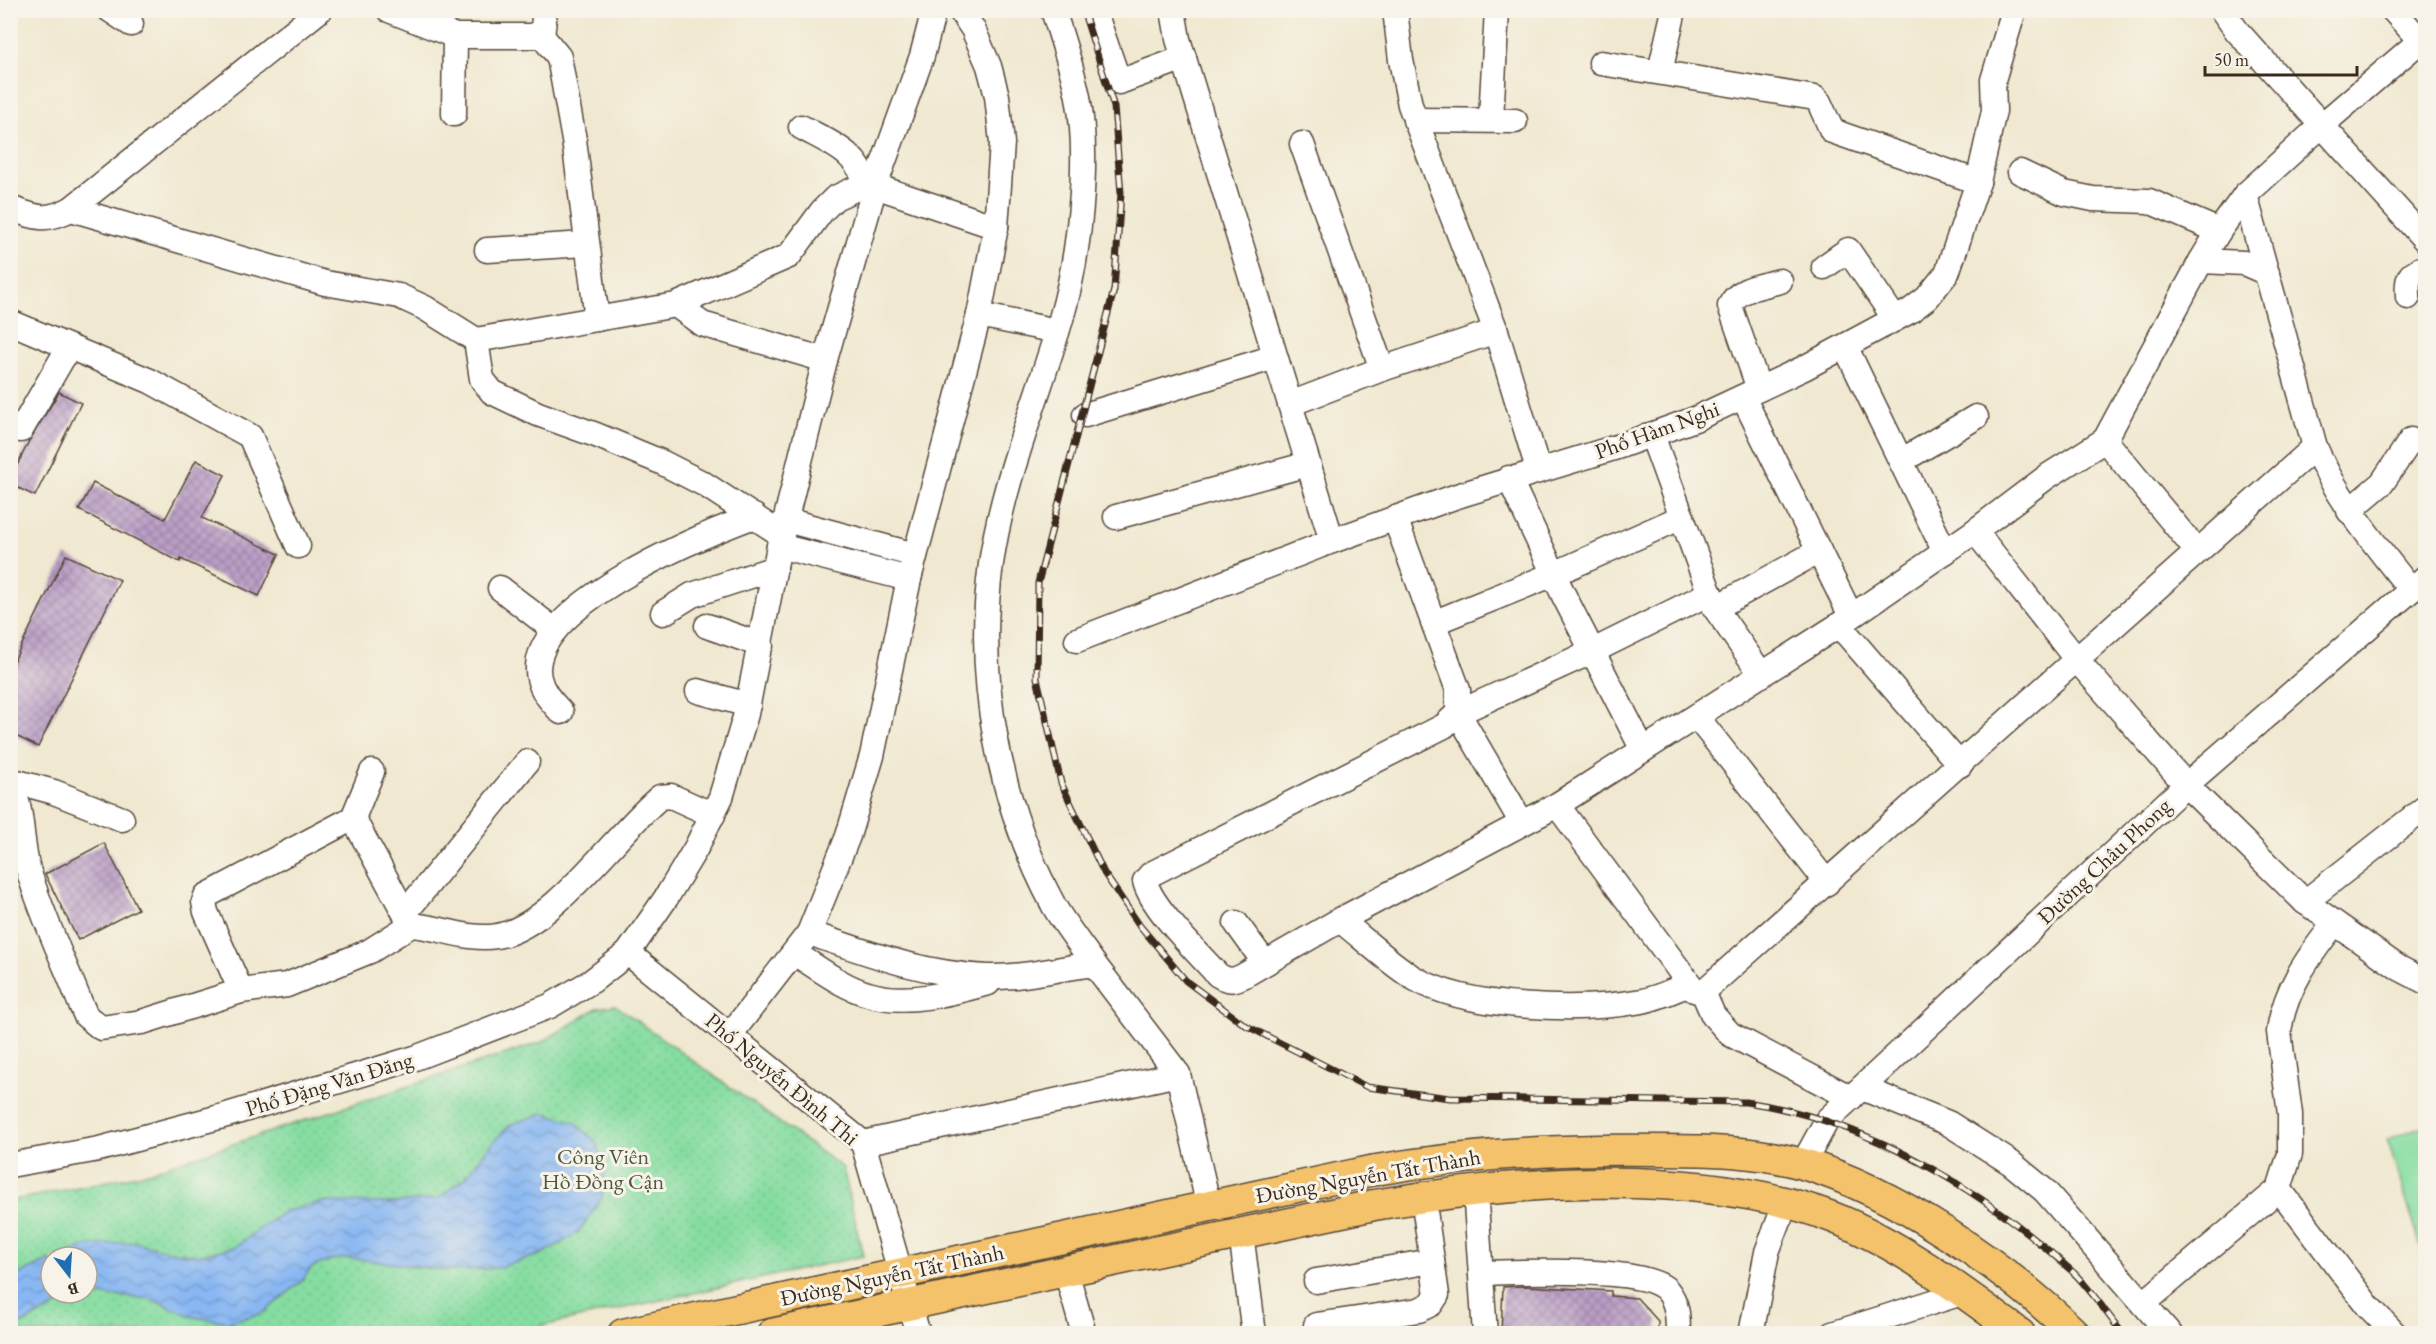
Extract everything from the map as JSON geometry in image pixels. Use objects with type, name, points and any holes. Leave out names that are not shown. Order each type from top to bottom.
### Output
[{"type":"main road","name":"Đường Nguyễn Tất Thành","points":[[623,1334],[1370,1172],[1471,1155],[1601,1149],[1721,1152],[1767,1156],[1803,1164],[1869,1190],[1927,1223],[1990,1263],[2049,1309],[2075,1334]]},
{"type":"main road","points":[[1370,1172],[1374,1205]]},
{"type":"main road","name":"Đường Nguyễn Tất Thành","points":[[772,1334],[808,1330],[910,1304],[1374,1205],[1475,1190],[1599,1185],[1713,1189],[1786,1202],[1854,1227],[1965,1292],[2020,1334]]},
{"type":"street","points":[[110,10],[131,24]]},
{"type":"street","points":[[10,208],[37,218],[53,218],[71,209],[320,10]]},
{"type":"street","points":[[389,10],[455,36],[542,36]]},
{"type":"street","points":[[545,10],[542,36],[559,57],[574,140],[597,319]]},
{"type":"street","name":"Phố Đặng Văn Đăng","points":[[10,1165],[99,1149],[351,1080],[550,1006],[592,981],[628,953],[666,898],[713,815],[748,705],[780,542],[870,186],[922,56],[934,10]]},
{"type":"street","points":[[730,1035],[809,933],[848,836],[872,756],[909,579],[979,315],[996,227],[1002,143],[998,96],[977,39],[960,10]]},
{"type":"street","points":[[1053,10],[1078,98],[1082,167],[1071,274],[1057,331],[1011,479],[991,562],[986,658],[997,746],[1027,848],[1055,908],[1094,964],[1178,1074],[1209,1207]]},
{"type":"street","points":[[1094,10],[1119,82],[1184,58]]},
{"type":"street","points":[[1173,10],[1184,58],[1332,541]]},
{"type":"street","points":[[1395,10],[1405,81],[1415,120],[1469,254],[1496,331],[1538,469]]},
{"type":"street","points":[[1491,119],[1497,10]]},
{"type":"street","points":[[1660,72],[1674,10]]},
{"type":"street","name":"Phố Hàm Nghi","points":[[1077,640],[1395,518],[1509,478],[1652,435],[1695,419],[1845,346],[1928,298],[1947,273],[1978,182],[1994,111],[1993,80],[2014,10]]},
{"type":"street","points":[[2222,10],[2237,32],[2426,241]]},
{"type":"street","points":[[1819,551],[1712,601],[1593,651],[1458,713],[1444,726],[1151,874],[1145,881],[1150,895],[1218,975],[1226,980],[1234,981],[1341,920],[1557,805],[1845,621],[1975,531],[2048,476],[2105,440],[2201,261],[2245,195],[2322,124],[2423,44],[2393,10]]},
{"type":"street","points":[[454,114],[455,36]]},
{"type":"street","points":[[1601,63],[1815,98],[1832,131],[1978,182]]},
{"type":"street","points":[[1415,120],[1515,121]]},
{"type":"street","points":[[801,127],[846,152],[859,166],[870,186]]},
{"type":"street","points":[[1302,144],[1382,369]]},
{"type":"street","points":[[2020,172],[2064,193],[2093,199],[2150,201],[2219,231]]},
{"type":"street","points":[[71,209],[325,283],[399,296],[425,308],[476,340],[676,305],[789,256],[822,211],[835,198],[845,192],[870,186],[996,227]]},
{"type":"street","points":[[2245,195],[2315,447],[2328,477],[2349,511],[2418,583]]},
{"type":"street","points":[[487,250],[586,244]]},
{"type":"street","points":[[1824,267],[1848,250],[1895,319]]},
{"type":"street","points":[[2201,261],[2244,263],[2267,273]]},
{"type":"street","points":[[2408,297],[2406,279],[2412,272],[2426,267]]},
{"type":"street","points":[[1780,281],[1741,292],[1732,300],[1730,306],[1751,393],[1819,551],[1845,621],[1960,765]]},
{"type":"street","points":[[676,305],[702,324],[825,360]]},
{"type":"street","points":[[979,315],[1057,331]]},
{"type":"street","points":[[10,322],[150,381],[250,436],[298,546]]},
{"type":"street","points":[[1290,404],[1382,369],[1496,331]]},
{"type":"street","points":[[476,340],[482,379],[492,392],[538,414],[661,462],[704,484],[754,516],[780,542],[909,579]]},
{"type":"street","points":[[21,430],[69,346]]},
{"type":"street","points":[[1845,346],[1945,552]]},
{"type":"street","points":[[1085,415],[1275,357]]},
{"type":"street","points":[[1901,461],[1976,417]]},
{"type":"street","points":[[1652,435],[1712,601],[1762,675]]},
{"type":"street","points":[[2105,440],[2196,550]]},
{"type":"street","points":[[2349,511],[2382,483],[2411,440]]},
{"type":"street","points":[[1341,920],[1413,978],[1469,998],[1555,1007],[1589,1006],[1644,1001],[1696,988],[1827,883],[2077,660],[2196,550],[2315,447]]},
{"type":"street","points":[[1116,517],[1308,464]]},
{"type":"street","points":[[1509,478],[1554,574],[1643,750]]},
{"type":"street","points":[[561,712],[543,691],[538,676],[543,646],[554,630],[639,566],[700,536],[754,516]]},
{"type":"street","points":[[1433,622],[1554,574],[1682,517]]},
{"type":"street","points":[[1395,518],[1458,690],[1458,713],[1522,823]]},
{"type":"street","points":[[1975,531],[2077,660],[2186,785],[2306,902],[2399,968],[2426,982]]},
{"type":"street","points":[[663,613],[780,542],[915,555]]},
{"type":"street","name":"Đường Châu Phong","points":[[1803,1164],[1827,1120],[2186,785],[2418,583]]},
{"type":"street","points":[[500,588],[554,630]]},
{"type":"street","points":[[707,626],[761,645]]},
{"type":"street","points":[[698,691],[748,705]]},
{"type":"street","points":[[1697,717],[1827,883]]},
{"type":"street","points":[[10,782],[20,802],[21,839],[29,872],[79,1000],[93,1024],[101,1028],[115,1028],[241,992],[287,985],[320,974],[370,951],[408,919],[527,762]]},
{"type":"street","points":[[241,992],[207,912],[204,902],[207,896],[353,818],[372,772]]},
{"type":"street","points":[[10,782],[65,796],[122,819]]},
{"type":"street","points":[[353,818],[408,919],[474,937],[496,936],[526,925],[580,879],[660,797],[671,795],[713,815]]},
{"type":"street","points":[[1557,805],[1696,988],[1713,1015],[1730,1034],[1856,1093],[1948,1123],[2011,1163],[2045,1191],[2170,1334]]},
{"type":"street","points":[[2306,902],[2426,807]]},
{"type":"street","points":[[1236,923],[1264,963]]},
{"type":"street","points":[[2144,1303],[2279,1189],[2290,1154],[2290,1114],[2280,1022],[2298,975],[2334,924]]},
{"type":"street","points":[[809,933],[907,967],[989,977],[1094,964]]},
{"type":"street","name":"Phố Nguyễn Đình Thi","points":[[628,953],[863,1143],[918,1334]]},
{"type":"street","points":[[794,953],[857,990],[881,996],[913,997],[948,993],[1013,975]]},
{"type":"street","points":[[863,1143],[1178,1074]]},
{"type":"street","points":[[2279,1189],[2368,1306],[2395,1334]]},
{"type":"street","points":[[1475,1190],[1485,1334]]},
{"type":"street","points":[[1316,1324],[1419,1310],[1431,1304],[1437,1295],[1423,1197]]},
{"type":"street","points":[[1750,1334],[1767,1252],[1786,1202]]},
{"type":"street","points":[[1241,1233],[1254,1334]]},
{"type":"street","points":[[1316,1281],[1432,1261]]},
{"type":"street","points":[[1066,1271],[1084,1334]]},
{"type":"street","points":[[1481,1273],[1557,1272],[1634,1277],[1657,1283],[1666,1290],[1674,1302],[1678,1315],[1678,1334]]},
{"type":"street","points":[[1842,1332],[1965,1292]]},
{"type":"green space","name":"Công Viên Hồ Đồng Cận","points":[[615,1005],[843,1168],[863,1256],[510,1333],[11,1333],[10,1201],[142,1174],[542,1042],[597,1008]]},
{"type":"green space","points":[[2426,1126],[2425,1260],[2387,1139]]},
{"type":"water","points":[[543,1113],[575,1122],[597,1143],[605,1171],[602,1198],[578,1233],[542,1254],[498,1268],[451,1271],[350,1258],[330,1260],[311,1268],[302,1281],[263,1313],[229,1322],[193,1317],[151,1299],[99,1295],[98,1245],[135,1242],[173,1252],[199,1255],[235,1247],[283,1212],[322,1202],[392,1203],[437,1199],[464,1179],[492,1143],[510,1125]]},
{"type":"water","points":[[39,1265],[39,1305],[58,1305],[11,1330],[11,1278]]},
{"type":"building","points":[[59,392],[81,403],[35,496],[10,484],[10,480],[29,441]]},
{"type":"building","points":[[196,460],[225,475],[202,518],[279,554],[259,596],[181,559],[180,562],[79,510],[93,483],[165,519]]},
{"type":"building","points":[[66,555],[120,580],[38,747],[10,733],[10,669]]},
{"type":"building","points":[[104,843],[138,909],[78,940],[45,874]]},
{"type":"building","points":[[1525,1286],[1611,1291],[1611,1296],[1637,1298],[1658,1321],[1658,1334],[1501,1334],[1503,1287]]},
{"type":"railway","points":[[1083,10],[1114,107],[1121,193],[1114,290],[1038,583],[1037,678],[1061,783],[1104,873],[1140,926],[1186,981],[1245,1025],[1367,1087],[1450,1098],[1746,1102],[1791,1111],[1880,1142],[1963,1187],[2039,1243],[2081,1280],[2123,1334]]}]
